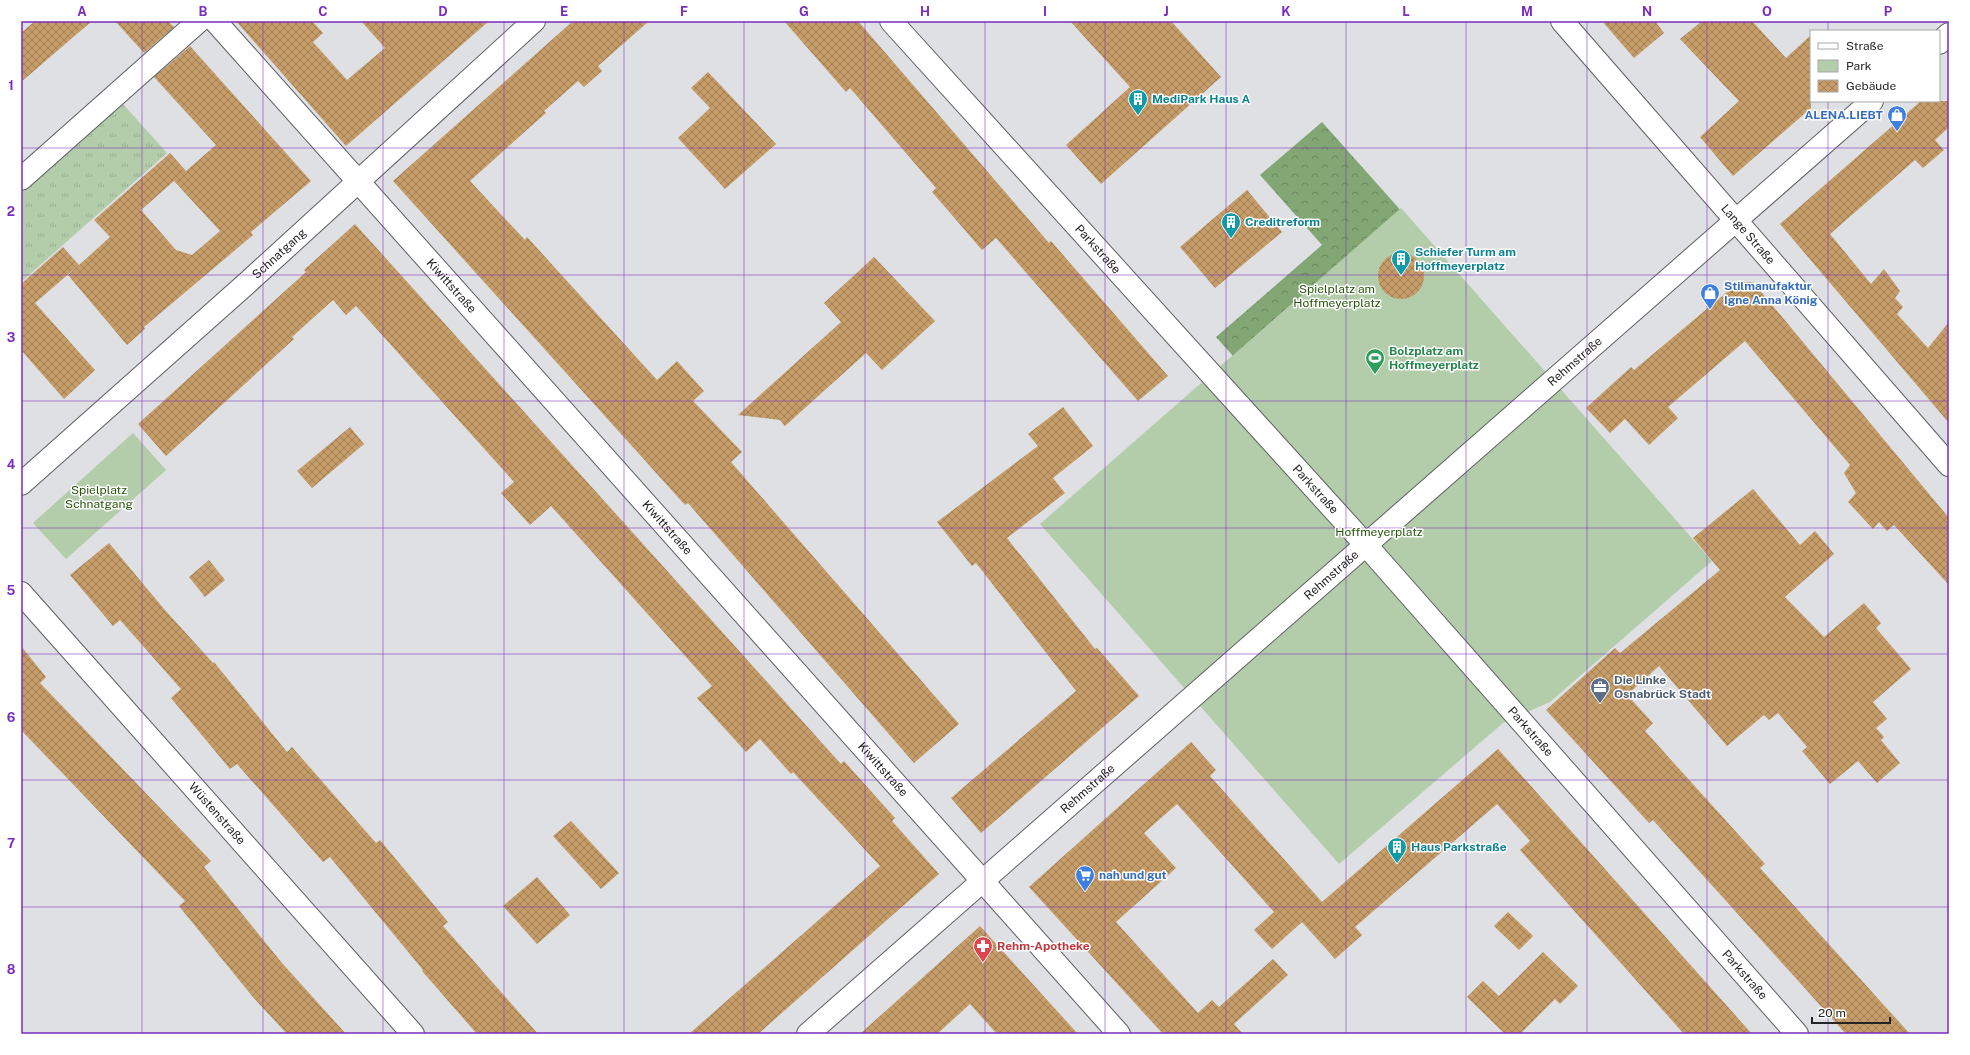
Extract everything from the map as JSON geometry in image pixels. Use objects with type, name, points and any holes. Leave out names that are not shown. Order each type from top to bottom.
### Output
[{"type":"street","points":[[21,179],[199,21]]},
{"type":"street","name":"Kiwittstraße","points":[[215,21],[1119,1034]]},
{"type":"street","name":"Schnatgang","points":[[21,484],[246,284],[534,21]]},
{"type":"street","name":"Parkstraße","points":[[891,21],[1365,544],[1798,1034]]},
{"type":"street","name":"Lange Straße","points":[[1562,21],[1949,465]]},
{"type":"street","points":[[1940,42],[1949,34]]},
{"type":"street","name":"Rehmstraße","points":[[808,1034],[1871,102]]},
{"type":"street","name":"Wüstenstraße","points":[[21,593],[413,1034]]},
{"type":"green space","points":[[122,103],[167,153],[21,282],[21,193]]},
{"type":"green space","name":"Spielplatz am Hoffmeyerplatz","points":[[1322,122],[1477,296],[1234,357],[1216,337],[1322,245],[1260,175]]},
{"type":"green space","name":"Hoffmeyerplatz","points":[[1401,208],[1712,561],[1550,702],[1503,723],[1339,864],[1040,524]]},
{"type":"green space","name":"Spielplatz Schnatgang","points":[[133,433],[166,470],[66,559],[33,523]]},
{"type":"building","points":[[35,21],[92,21],[21,82],[21,33]]},
{"type":"building","points":[[115,21],[168,21],[174,27],[144,53]]},
{"type":"building","points":[[236,21],[312,21],[323,33],[313,42],[347,80],[385,48],[361,21],[489,21],[346,146]]},
{"type":"building","points":[[573,21],[649,21],[598,66],[602,71],[584,87],[578,81],[544,111],[546,113],[470,181],[525,240],[527,237],[657,380],[677,361],[704,391],[693,401],[742,452],[731,462],[959,724],[914,763],[688,503],[685,505],[393,181]]},
{"type":"building","points":[[784,21],[858,21],[1049,243],[1051,241],[1168,376],[1138,401],[996,238],[982,250],[932,192],[936,188],[850,88],[846,92]]},
{"type":"building","name":"MediPark Haus A","points":[[1070,21],[1171,21],[1221,77],[1101,184],[1066,145],[1130,87]]},
{"type":"building","points":[[1602,21],[1655,21],[1664,33],[1634,58]]},
{"type":"building","points":[[1702,21],[1752,21],[1786,58],[1810,36],[1811,108],[1733,176],[1700,137],[1739,101],[1680,39]]},
{"type":"building","points":[[190,46],[311,181],[251,232],[253,235],[144,327],[145,329],[127,345],[68,275],[110,237],[94,220],[170,153],[186,171],[216,145],[154,77]],"holes":[[[174,181],[220,231],[192,255],[176,250],[141,210]]]},
{"type":"building","points":[[708,72],[776,144],[725,189],[678,138],[710,108],[691,88]]},
{"type":"building","points":[[1949,101],[1949,127],[1935,140],[1944,150],[1923,168],[1915,160],[1830,234],[1871,284],[1884,269],[1900,291],[1895,298],[1903,307],[1897,314],[1928,348],[1949,322],[1949,423],[1780,224],[1920,102]]},
{"type":"building","name":"Creditreform","points":[[1247,190],[1282,232],[1215,288],[1180,247]]},
{"type":"building","points":[[355,224],[841,764],[844,761],[895,818],[892,821],[939,874],[758,1034],[689,1034],[880,866],[793,772],[791,774],[760,739],[746,752],[697,698],[712,686],[551,506],[530,525],[501,493],[514,482],[356,306],[346,315],[333,300],[292,337],[294,339],[166,456],[138,424],[306,272],[304,270]]},
{"type":"building","points":[[63,247],[79,265],[35,303],[95,370],[64,399],[21,350],[21,284]]},
{"type":"building","name":"Schiefer Turm am Hoffmeyerplatz","points":[[1401,253],[1414,257],[1420,263],[1424,276],[1420,289],[1414,295],[1401,299],[1388,295],[1382,289],[1378,276],[1382,263],[1388,257]]},
{"type":"building","points":[[874,257],[935,321],[882,370],[866,353],[785,426],[780,420],[738,415],[841,322],[824,303]]},
{"type":"building","points":[[1739,282],[1753,282],[1949,518],[1949,585],[1894,525],[1887,531],[1879,522],[1873,529],[1848,502],[1856,493],[1844,473],[1850,465],[1745,341],[1668,407],[1678,418],[1649,445],[1625,419],[1610,433],[1586,408],[1631,367],[1634,370]]},
{"type":"building","points":[[1063,407],[1093,446],[1053,478],[1065,493],[1007,538],[1095,649],[1097,648],[1139,696],[981,833],[951,798],[1076,691],[976,563],[972,566],[937,522],[1038,446],[1028,434]]},
{"type":"building","points":[[350,427],[364,444],[312,488],[297,471]]},
{"type":"building","points":[[1753,489],[1800,545],[1815,531],[1834,554],[1785,597],[1824,637],[1864,603],[1881,623],[1876,628],[1911,669],[1873,702],[1887,719],[1876,728],[1884,737],[1881,740],[1900,763],[1877,783],[1858,761],[1830,784],[1802,751],[1807,747],[1778,713],[1769,720],[1764,715],[1727,746],[1659,666],[1627,695],[1653,723],[1645,731],[1765,864],[1760,868],[1910,1034],[1846,1034],[1653,820],[1649,823],[1546,710],[1615,648],[1620,653],[1720,570],[1693,538]]},
{"type":"building","points":[[109,543],[164,609],[213,663],[214,662],[287,752],[292,747],[376,843],[380,840],[448,922],[443,926],[538,1034],[477,1034],[422,971],[423,970],[330,857],[323,862],[237,764],[230,769],[171,698],[181,689],[120,620],[113,626],[70,575]]},
{"type":"building","points":[[209,560],[225,580],[205,597],[189,577]]},
{"type":"building","points":[[21,646],[46,677],[40,683],[211,861],[204,867],[282,963],[346,1034],[287,1034],[252,996],[179,906],[185,901],[21,730]]},
{"type":"building","points":[[1191,742],[1216,770],[1210,776],[1322,902],[1498,749],[1752,1034],[1684,1034],[1520,850],[1530,841],[1497,804],[1355,927],[1362,935],[1335,959],[1302,922],[1272,949],[1254,930],[1274,912],[1177,804],[1144,833],[1176,868],[1116,922],[1198,1013],[1212,1000],[1219,1007],[1273,959],[1288,975],[1234,1024],[1243,1034],[1163,1034],[1029,887]]},
{"type":"building","points":[[571,821],[619,873],[601,889],[553,836]]},
{"type":"building","points":[[537,877],[570,915],[537,944],[503,906]]},
{"type":"building","points":[[1508,912],[1533,936],[1519,950],[1494,926]]},
{"type":"building","points":[[980,926],[1078,1034],[997,1034],[970,1004],[937,1034],[860,1034]]},
{"type":"building","points":[[1543,952],[1578,986],[1560,1004],[1555,999],[1520,1034],[1505,1034],[1467,997],[1483,981],[1499,996]]},
{"type":"place","name":"MediPark Haus A","points":[[1138,116]]},
{"type":"place","name":"ALENA.LIEBT","points":[[1897,132]]},
{"type":"place","name":"Creditreform","points":[[1231,239]]},
{"type":"place","name":"Schiefer Turm am Hoffmeyerplatz","points":[[1401,276]]},
{"type":"place","name":"Stilmanufaktur Igne Anna König","points":[[1710,310]]},
{"type":"place","name":"Bolzplatz am Hoffmeyerplatz","points":[[1375,375]]},
{"type":"place","name":"Die Linke Osnabrück Stadt","points":[[1600,704]]},
{"type":"place","name":"Haus Parkstraße","points":[[1397,864]]},
{"type":"place","name":"nah und gut","points":[[1085,892]]},
{"type":"place","name":"Rehm-Apotheke","points":[[983,963]]}]
